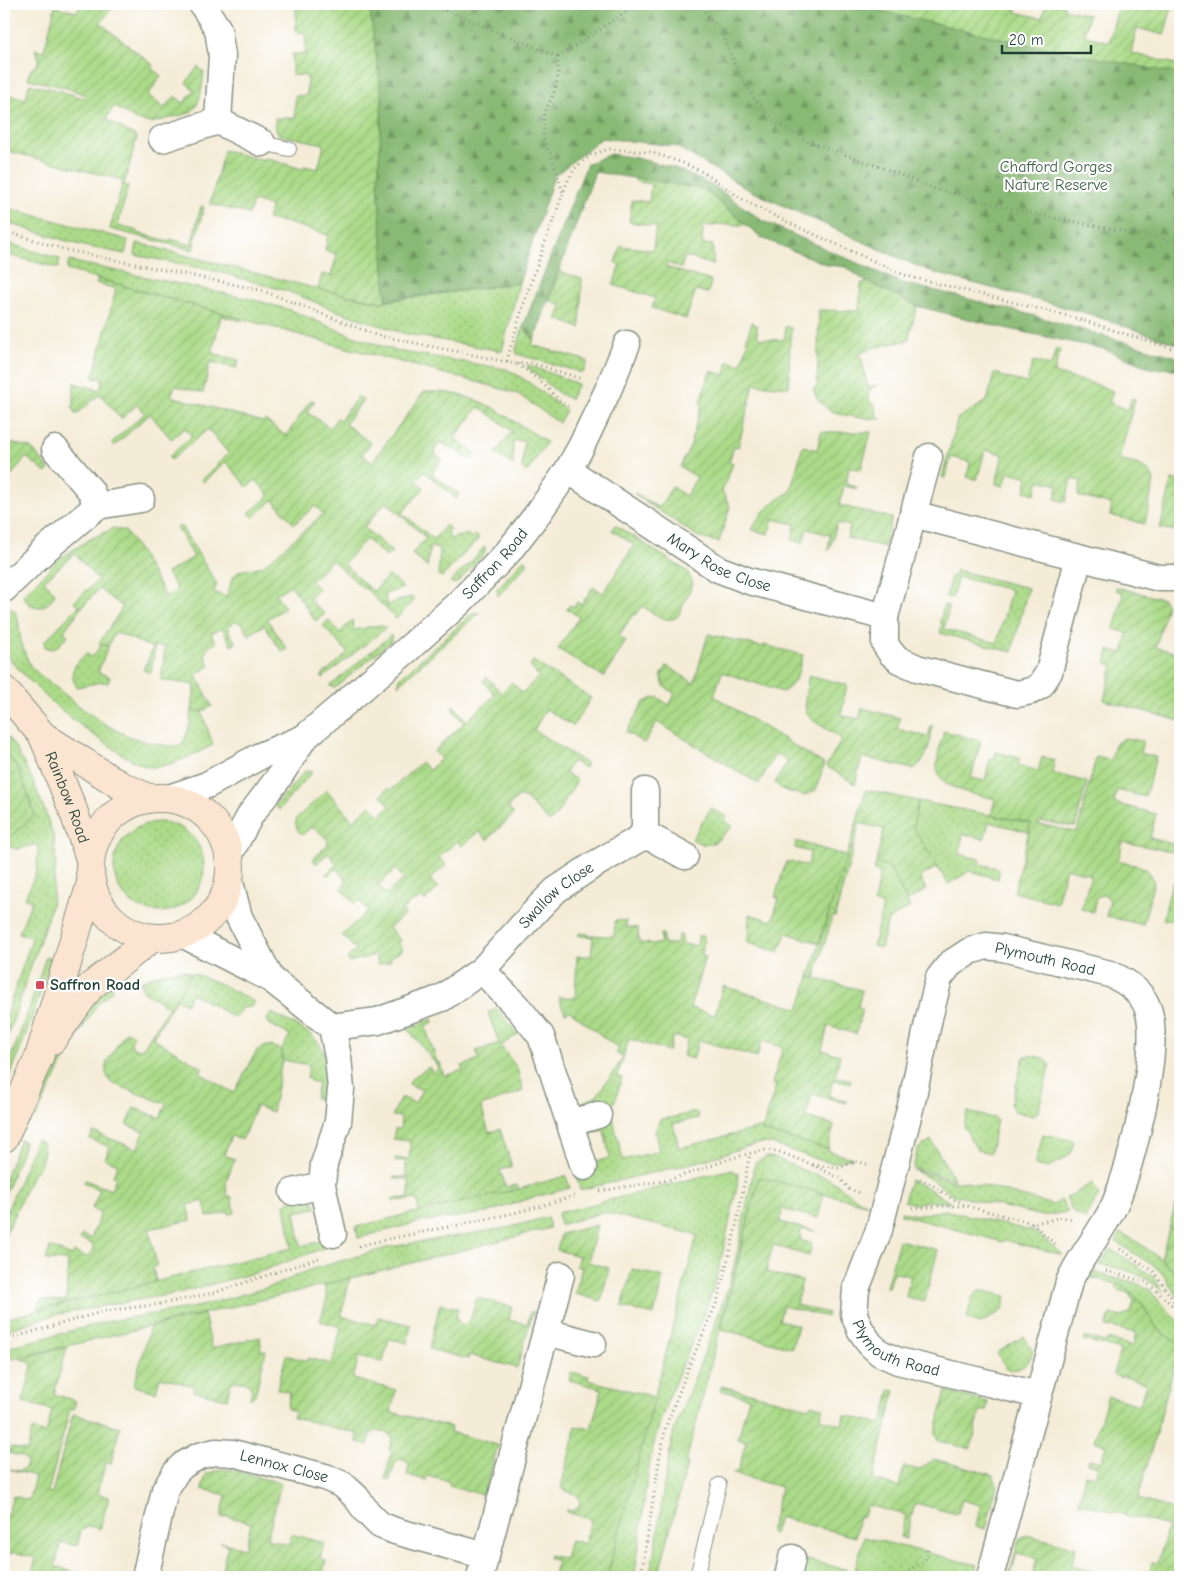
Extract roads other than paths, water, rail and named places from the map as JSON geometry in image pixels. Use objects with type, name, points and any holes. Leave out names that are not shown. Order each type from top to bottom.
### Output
[{"type":"street","points":[[202,4],[218,29],[222,56],[218,121]]},
{"type":"street","points":[[162,138],[218,121],[262,143]]},
{"type":"street","name":"Saffron Road","points":[[90,871],[99,903],[113,920],[131,932],[152,938],[167,938],[200,926],[214,913],[224,897],[229,867],[251,814],[277,780],[304,738],[460,602],[508,552],[568,470],[608,390],[627,344]]},
{"type":"street","points":[[55,449],[91,491],[98,506]]},
{"type":"street","points":[[929,457],[885,617],[885,644],[890,653],[899,660],[917,668],[1017,694],[1031,691],[1040,686],[1049,672],[1079,557]]},
{"type":"street","name":"Mary Rose Close","points":[[568,470],[718,569],[749,581],[885,617]]},
{"type":"street","points":[[4,589],[47,548],[98,506],[141,499]]},
{"type":"street","points":[[913,514],[1159,578],[1180,578]]},
{"type":"street","name":"Rainbow Road","points":[[4,690],[43,736],[120,785],[159,798]]},
{"type":"street","name":"Rainbow Road","points":[[43,736],[73,810],[90,871]]},
{"type":"street","name":"Saffron Road","points":[[4,1138],[39,1057],[90,871],[97,836],[111,817],[128,805],[207,785],[260,756],[304,738]]},
{"type":"street","points":[[645,791],[645,827],[642,837],[652,838],[685,856]]},
{"type":"street","points":[[159,798],[190,804],[207,815],[221,834],[239,916],[271,979]]},
{"type":"street","name":"Swallow Close","points":[[332,1027],[378,1021],[442,998],[482,970],[556,890],[592,866],[642,837]]},
{"type":"street","points":[[182,934],[271,979],[332,1027],[338,1057],[341,1089],[338,1122],[324,1164],[322,1185],[336,1246]]},
{"type":"street","name":"Saffron Road","points":[[39,1057],[90,987],[152,938]]},
{"type":"street","name":"Plymouth Road","points":[[990,1577],[1069,1282],[1081,1258],[1107,1220],[1123,1184],[1134,1145],[1148,1075],[1152,1030],[1148,1009],[1142,998],[1125,980],[1110,974],[1003,948],[986,946],[970,951],[950,964],[939,978],[912,1101],[879,1230],[856,1289],[854,1314],[870,1344],[880,1353],[898,1361],[1038,1395]]},
{"type":"street","points":[[482,970],[520,1010],[541,1036],[584,1167]]},
{"type":"street","points":[[570,1123],[598,1115]]},
{"type":"street","points":[[293,1192],[322,1185]]},
{"type":"street","name":"Lennox Close","points":[[145,1577],[165,1490],[176,1472],[184,1465],[199,1456],[215,1452],[233,1453],[326,1477],[343,1485],[380,1525],[483,1566],[561,1275]]},
{"type":"street","points":[[546,1332],[593,1344]]},
{"type":"lane","points":[[262,143],[289,149]]},
{"type":"lane","points":[[696,1577],[719,1486]]},
{"type":"place","name":"Saffron Road","points":[[40,985]]},
{"type":"park label","name":"Chafford Gorges Nature Reserve","points":[[1056,176]]}]
